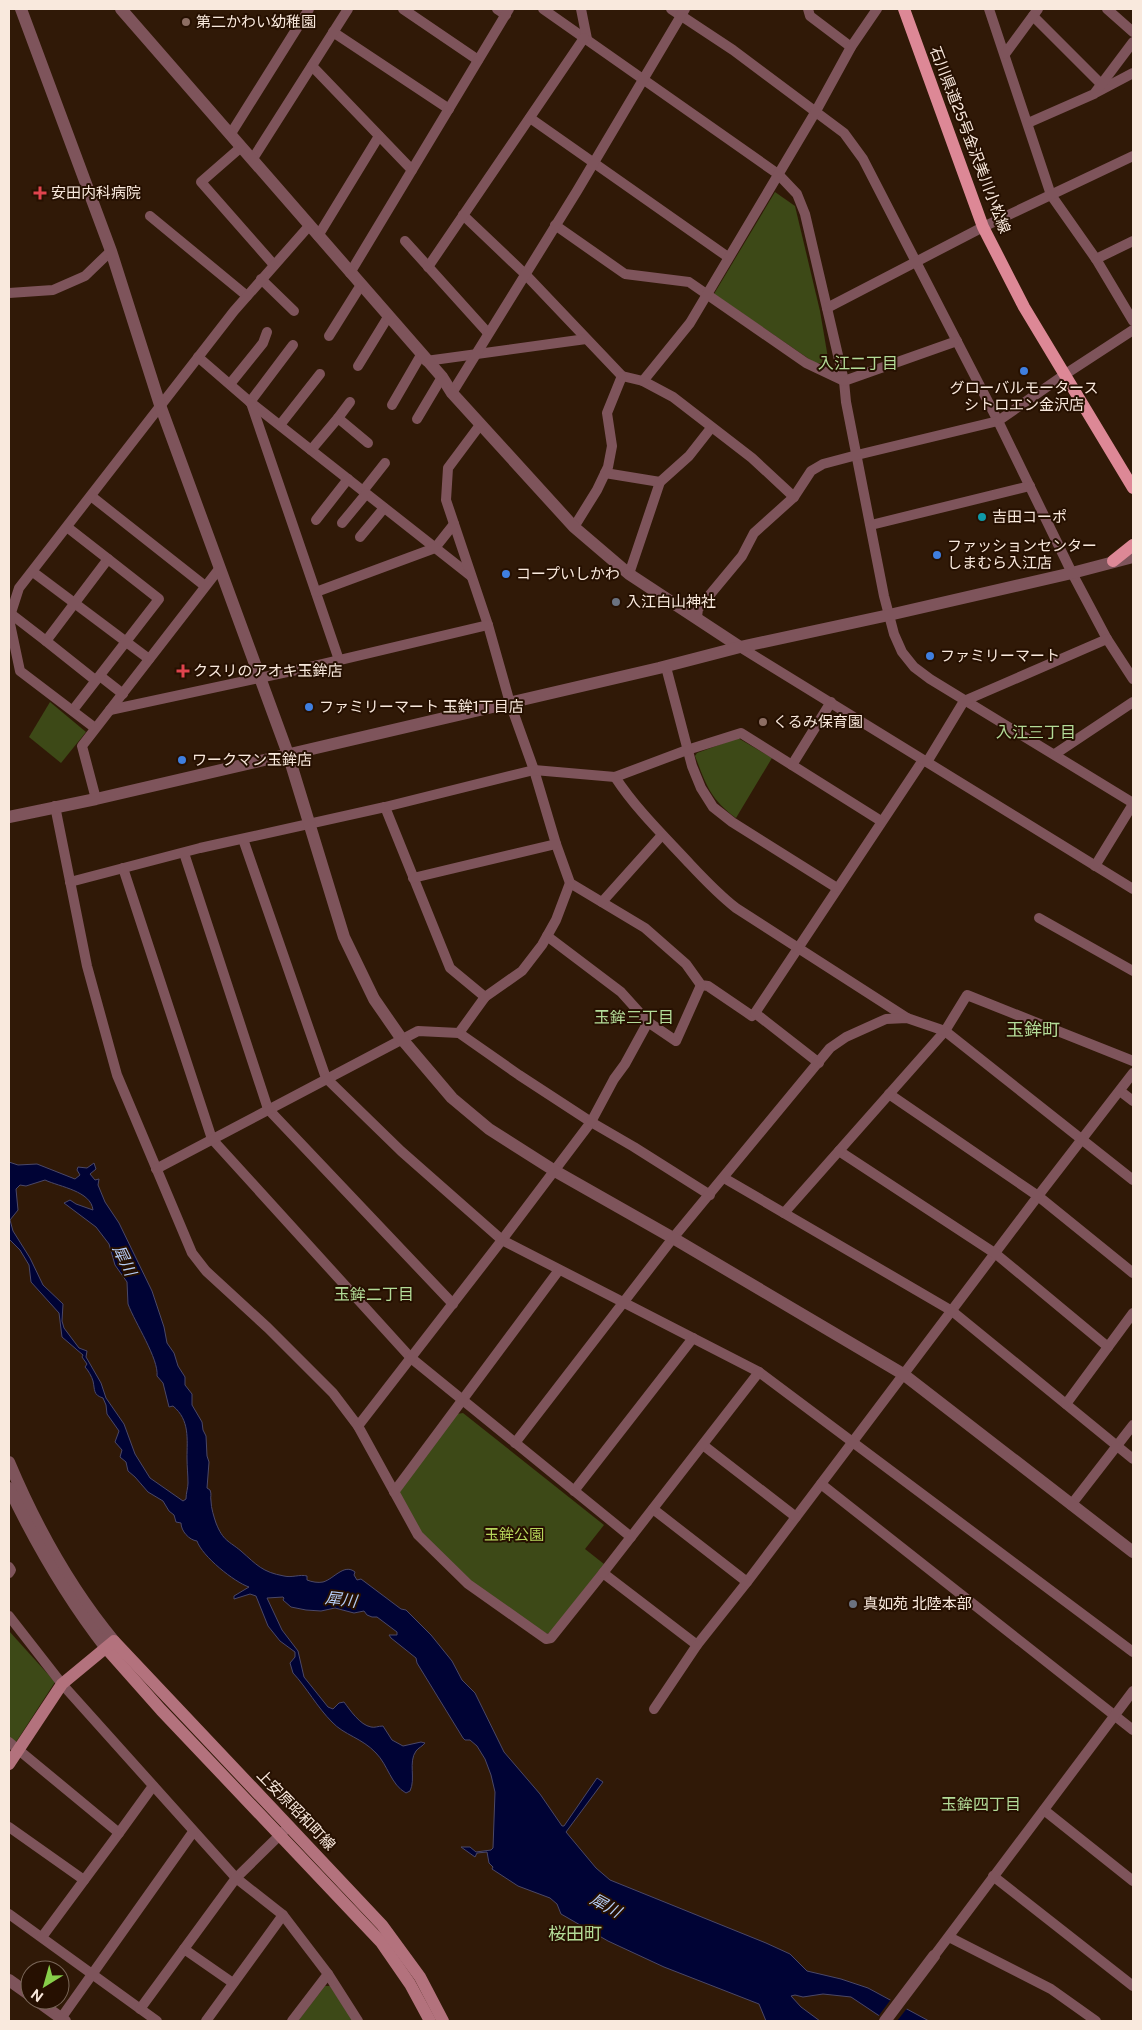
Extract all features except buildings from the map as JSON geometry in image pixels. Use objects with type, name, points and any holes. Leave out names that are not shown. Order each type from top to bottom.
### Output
[{"type":"main road","name":"石川県道25号金沢美川小松線","points":[[904,9],[983,227],[1024,307],[1133,488]]},
{"type":"main road","points":[[1113,561],[1133,545]]},
{"type":"main road","points":[[9,1764],[14,1745],[62,1684],[110,1645]]},
{"type":"main road","name":"上安原昭和町線","points":[[110,1645],[284,1830],[381,1942],[410,1984],[430,2021]]},
{"type":"main road","name":"上安原昭和町線","points":[[284,1830],[382,1925],[420,1978],[443,2021]]},
{"type":"street","points":[[21,9],[111,251],[160,405],[288,754],[344,936],[374,999],[401,1038],[452,1098],[489,1129],[555,1170],[903,1374],[1133,1552]]},
{"type":"street","points":[[121,9],[213,113],[240,148],[442,377],[452,393],[574,527],[629,574],[740,646],[1133,889]]},
{"type":"street","points":[[230,135],[309,9]]},
{"type":"street","points":[[252,160],[348,9]]},
{"type":"street","points":[[403,9],[478,60]]},
{"type":"street","points":[[543,9],[778,174],[797,194],[805,214],[844,381],[846,402],[889,615],[902,652],[914,667],[964,700],[1055,754],[1133,804],[1095,866]]},
{"type":"street","points":[[428,267],[586,38],[581,9]]},
{"type":"street","points":[[671,9],[682,12],[816,111],[844,134],[864,160],[998,421],[1072,573],[1107,639],[1133,679]]},
{"type":"street","points":[[799,9],[809,12],[851,47]]},
{"type":"street","points":[[643,381],[690,323],[816,111],[851,47],[877,9]]},
{"type":"street","points":[[989,9],[1051,195],[1096,259],[1133,322]]},
{"type":"street","points":[[1107,9],[1133,32]]},
{"type":"street","points":[[350,273],[478,60],[504,11]]},
{"type":"street","points":[[452,393],[594,163],[682,12]]},
{"type":"street","points":[[1005,54],[1035,12],[1101,84]]},
{"type":"street","points":[[333,32],[448,109]]},
{"type":"street","points":[[1094,94],[1133,42]]},
{"type":"street","points":[[312,66],[412,170]]},
{"type":"street","points":[[1028,123],[1094,94],[1133,73]]},
{"type":"street","points":[[530,118],[728,258]]},
{"type":"street","points":[[318,236],[379,136]]},
{"type":"street","points":[[240,148],[201,182],[274,265]]},
{"type":"street","points":[[827,308],[983,227],[1133,156]]},
{"type":"street","points":[[463,215],[525,274],[622,376],[643,381],[673,397],[752,458],[794,497]]},
{"type":"street","points":[[150,216],[247,296]]},
{"type":"street","points":[[555,225],[625,274],[689,282],[806,363],[844,381],[957,342]]},
{"type":"street","points":[[95,728],[20,670],[10,619],[19,588],[198,357],[247,296],[309,226]]},
{"type":"street","points":[[405,241],[488,333]]},
{"type":"street","points":[[1096,259],[1133,241]]},
{"type":"street","points":[[9,293],[52,290],[85,276],[111,251]]},
{"type":"street","points":[[261,280],[294,311]]},
{"type":"street","points":[[329,336],[361,285]]},
{"type":"street","points":[[358,366],[388,317]]},
{"type":"street","points":[[697,617],[698,610],[742,556],[754,533],[794,497],[811,471],[822,464],[998,421],[1133,330]]},
{"type":"street","points":[[230,384],[263,343],[267,332]]},
{"type":"street","points":[[424,358],[586,339]]},
{"type":"street","points":[[250,402],[293,345]]},
{"type":"street","points":[[198,357],[250,402],[472,577]]},
{"type":"street","points":[[392,405],[424,358]]},
{"type":"street","points":[[280,426],[320,374]]},
{"type":"street","points":[[574,527],[608,467],[612,446],[607,413],[622,376]]},
{"type":"street","points":[[417,420],[442,377]]},
{"type":"street","points":[[250,402],[339,660]]},
{"type":"street","points":[[311,450],[350,402]]},
{"type":"street","points":[[338,418],[368,443]]},
{"type":"street","points":[[480,425],[448,468],[446,500],[488,626],[510,703],[534,770],[556,844],[570,883],[645,928],[686,964],[701,985],[708,986],[752,1016],[755,1014],[819,1063]]},
{"type":"street","points":[[629,574],[660,482],[689,456],[711,428]]},
{"type":"street","points":[[342,523],[385,463]]},
{"type":"street","points":[[605,474],[660,482]]},
{"type":"street","points":[[316,520],[348,479]]},
{"type":"street","points":[[870,525],[1030,486]]},
{"type":"street","points":[[91,496],[205,586]]},
{"type":"street","points":[[360,537],[384,508]]},
{"type":"street","points":[[316,592],[435,548],[454,524]]},
{"type":"street","points":[[67,527],[159,599],[73,710]]},
{"type":"street","points":[[9,816],[96,799],[666,666],[740,646],[889,615],[1133,557]]},
{"type":"street","points":[[46,641],[108,559]]},
{"type":"street","points":[[96,799],[82,746],[205,586],[220,570]]},
{"type":"street","points":[[33,572],[149,659]]},
{"type":"street","points":[[11,614],[97,678],[123,694]]},
{"type":"street","points":[[110,710],[488,626]]},
{"type":"street","points":[[755,1014],[798,946],[881,822],[925,761],[964,700],[1107,639]]},
{"type":"street","points":[[666,666],[687,750],[700,788],[713,807],[732,822],[837,888]]},
{"type":"street","points":[[792,765],[830,702]]},
{"type":"street","points":[[1055,754],[1133,702]]},
{"type":"street","points":[[70,882],[534,770],[616,778],[687,750],[741,733],[881,822]]},
{"type":"street","points":[[616,778],[662,835],[718,894],[736,908],[798,946],[907,1018],[945,1031],[1133,1180]]},
{"type":"street","points":[[55,806],[87,966],[117,1075],[192,1253],[206,1271],[327,1386],[358,1426],[418,1535],[468,1584],[546,1639],[551,1638],[604,1573],[759,1372]]},
{"type":"street","points":[[385,807],[450,968],[485,996]]},
{"type":"street","points":[[602,902],[662,835]]},
{"type":"street","points":[[243,839],[326,1078],[401,1151],[502,1240],[759,1372],[1133,1652]]},
{"type":"street","points":[[413,878],[556,844]]},
{"type":"street","points":[[184,853],[268,1110],[453,1304]]},
{"type":"street","points":[[122,868],[212,1139],[411,1358],[631,1537]]},
{"type":"street","points":[[460,1033],[485,996],[522,971],[556,920],[570,883]]},
{"type":"street","points":[[1039,918],[1133,971]]},
{"type":"street","points":[[547,936],[621,992],[648,1022],[676,1042],[701,985]]},
{"type":"street","points":[[784,1213],[945,1031],[966,994],[1133,1061]]},
{"type":"street","points":[[516,1443],[673,1238],[830,1048],[846,1037],[886,1019],[907,1018]]},
{"type":"street","points":[[358,1426],[591,1122],[648,1022]]},
{"type":"street","points":[[156,1169],[401,1038],[418,1031],[460,1033],[519,1075],[591,1122],[710,1195]]},
{"type":"street","points":[[654,1709],[697,1645],[748,1582],[903,1374],[1133,1073]]},
{"type":"street","points":[[1120,1091],[1133,1101]]},
{"type":"street","points":[[889,1094],[1038,1196],[1133,1273]]},
{"type":"street","points":[[839,1151],[996,1254],[1108,1347]]},
{"type":"street","points":[[724,1178],[952,1311],[1133,1459]]},
{"type":"street","points":[[394,1492],[559,1270]]},
{"type":"street","points":[[1066,1404],[1133,1313]]},
{"type":"street","points":[[574,1491],[693,1338]]},
{"type":"street","points":[[1071,1504],[1133,1425]]},
{"type":"street","points":[[703,1444],[796,1517]]},
{"type":"street","points":[[9,1462],[22,1494],[44,1536],[110,1645]]},
{"type":"street","points":[[822,1484],[1133,1730]]},
{"type":"street","points":[[9,1488],[63,1589],[82,1618],[110,1645]]},
{"type":"street","points":[[653,1509],[748,1582]]},
{"type":"street","points":[[9,1567],[11,1570],[9,1573]]},
{"type":"street","points":[[604,1573],[697,1645]]},
{"type":"street","points":[[9,1616],[62,1684],[236,1878],[283,1915],[328,1974],[358,2021]]},
{"type":"street","points":[[886,2021],[1133,1691]]},
{"type":"street","points":[[14,1745],[119,1833]]},
{"type":"street","points":[[42,1937],[153,1786]]},
{"type":"street","points":[[1044,1810],[1133,1881]]},
{"type":"street","points":[[9,1827],[84,1880]]},
{"type":"street","points":[[140,2009],[236,1878],[284,1830]]},
{"type":"street","points":[[49,2010],[62,2020],[92,1973],[194,1832]]},
{"type":"street","points":[[993,1876],[1133,1986]]},
{"type":"street","points":[[9,1914],[157,2021]]},
{"type":"street","points":[[206,2021],[283,1915]]},
{"type":"street","points":[[949,1937],[1050,1989],[1096,2021]]},
{"type":"street","points":[[184,1948],[233,1984]]},
{"type":"street","points":[[292,2021],[328,1974]]},
{"type":"street","points":[[9,1980],[20,1988]]},
{"type":"green space","points":[[775,192],[795,206],[820,311],[829,364],[815,363],[714,294]]},
{"type":"green space","points":[[50,702],[86,732],[61,763],[29,737]]},
{"type":"green space","points":[[738,738],[772,758],[736,818],[720,804],[710,790],[695,756],[697,753]]},
{"type":"green space","name":"玉鉾公園","points":[[463,1413],[604,1525],[585,1549],[604,1564],[550,1633],[543,1634],[470,1582],[421,1535],[398,1493],[457,1414]]},
{"type":"green space","points":[[9,1631],[55,1682],[16,1742],[9,1737]]},
{"type":"green space","points":[[325,1986],[330,1986],[353,2021],[298,2021]]},
{"type":"water","name":"犀川","points":[[9,1162],[18,1165],[37,1164],[75,1179],[80,1175],[77,1170],[78,1167],[87,1168],[94,1163],[96,1169],[90,1174],[95,1180],[99,1179],[98,1185],[105,1202],[119,1223],[152,1291],[164,1327],[167,1343],[174,1353],[178,1366],[185,1377],[185,1385],[192,1394],[192,1405],[202,1422],[206,1436],[209,1462],[207,1488],[211,1492],[216,1523],[224,1537],[260,1567],[276,1574],[307,1576],[307,1580],[321,1582],[343,1570],[351,1570],[355,1572],[354,1575],[357,1580],[361,1579],[401,1609],[406,1610],[431,1635],[452,1661],[462,1680],[475,1693],[504,1752],[540,1794],[562,1826],[564,1826],[597,1778],[603,1782],[566,1832],[596,1868],[610,1880],[790,1954],[807,1971],[868,1988],[929,2021],[887,2021],[851,1997],[823,1994],[803,1997],[791,1996],[801,2007],[820,2021],[766,2021],[759,2004],[664,1967],[608,1941],[561,1914],[557,1904],[550,1898],[518,1886],[492,1869],[493,1867],[489,1863],[487,1852],[477,1853],[475,1857],[461,1847],[470,1847],[476,1852],[493,1848],[495,1792],[491,1775],[485,1759],[477,1746],[470,1740],[463,1738],[417,1663],[416,1658],[389,1635],[397,1635],[397,1632],[377,1617],[367,1615],[364,1611],[354,1613],[335,1608],[321,1611],[306,1610],[291,1607],[283,1600],[283,1597],[267,1598],[282,1630],[298,1651],[304,1677],[328,1707],[333,1709],[339,1703],[344,1702],[356,1717],[367,1726],[383,1726],[392,1740],[403,1746],[421,1742],[425,1743],[414,1755],[412,1786],[410,1791],[406,1793],[393,1780],[376,1753],[332,1722],[293,1673],[290,1663],[295,1657],[295,1652],[280,1641],[268,1626],[256,1596],[250,1594],[234,1599],[234,1596],[249,1587],[235,1580],[219,1568],[205,1554],[197,1541],[186,1535],[181,1523],[176,1522],[174,1515],[163,1501],[148,1492],[128,1471],[126,1462],[120,1457],[122,1450],[115,1442],[119,1431],[107,1414],[103,1398],[95,1392],[92,1379],[85,1367],[87,1364],[82,1357],[83,1355],[62,1337],[59,1313],[31,1282],[29,1265],[20,1250],[9,1239]],"holes":[[[45,1180],[74,1190],[87,1198],[93,1210],[70,1200],[64,1203],[96,1227],[109,1244],[115,1265],[127,1282],[128,1304],[151,1351],[157,1369],[157,1376],[163,1383],[169,1407],[173,1406],[178,1411],[185,1424],[188,1483],[186,1499],[183,1501],[150,1478],[135,1454],[124,1424],[106,1398],[101,1383],[86,1357],[87,1351],[79,1348],[64,1328],[62,1321],[63,1304],[43,1285],[30,1258],[13,1231],[10,1220],[18,1210],[16,1189],[20,1185],[26,1186]]]},
{"type":"pier","points":[[892,1998],[908,2007],[897,2021],[882,2021],[877,2018]]},
{"type":"place","name":"第二かわい幼稚園","points":[[186,22]]},
{"type":"place","name":"安田内科病院","points":[[40,193]]},
{"type":"place","name":"グローバルモータース シトロエン金沢店","points":[[1024,371]]},
{"type":"place","name":"吉田コーポ","points":[[982,517]]},
{"type":"place","name":"ファッションセンター しまむら入江店","points":[[937,555]]},
{"type":"place","name":"コープいしかわ","points":[[506,574]]},
{"type":"place","name":"入江白山神社","points":[[616,602]]},
{"type":"place","name":"ファミリーマート","points":[[930,656]]},
{"type":"place","name":"クスリのアオキ玉鉾店","points":[[183,671]]},
{"type":"place","name":"ファミリーマート 玉鉾1丁目店","points":[[309,707]]},
{"type":"place","name":"くるみ保育園","points":[[763,722]]},
{"type":"place","name":"ワークマン玉鉾店","points":[[182,760]]},
{"type":"place","name":"真如苑 北陸本部","points":[[853,1604]]},
{"type":"district","name":"入江二丁目","points":[[858,363]]},
{"type":"district","name":"入江三丁目","points":[[1036,732]]},
{"type":"district","name":"玉鉾三丁目","points":[[634,1017]]},
{"type":"district","name":"玉鉾町","points":[[1033,1030]]},
{"type":"district","name":"玉鉾二丁目","points":[[374,1294]]},
{"type":"district","name":"玉鉾四丁目","points":[[981,1804]]},
{"type":"district","name":"桜田町","points":[[575,1934]]}]
